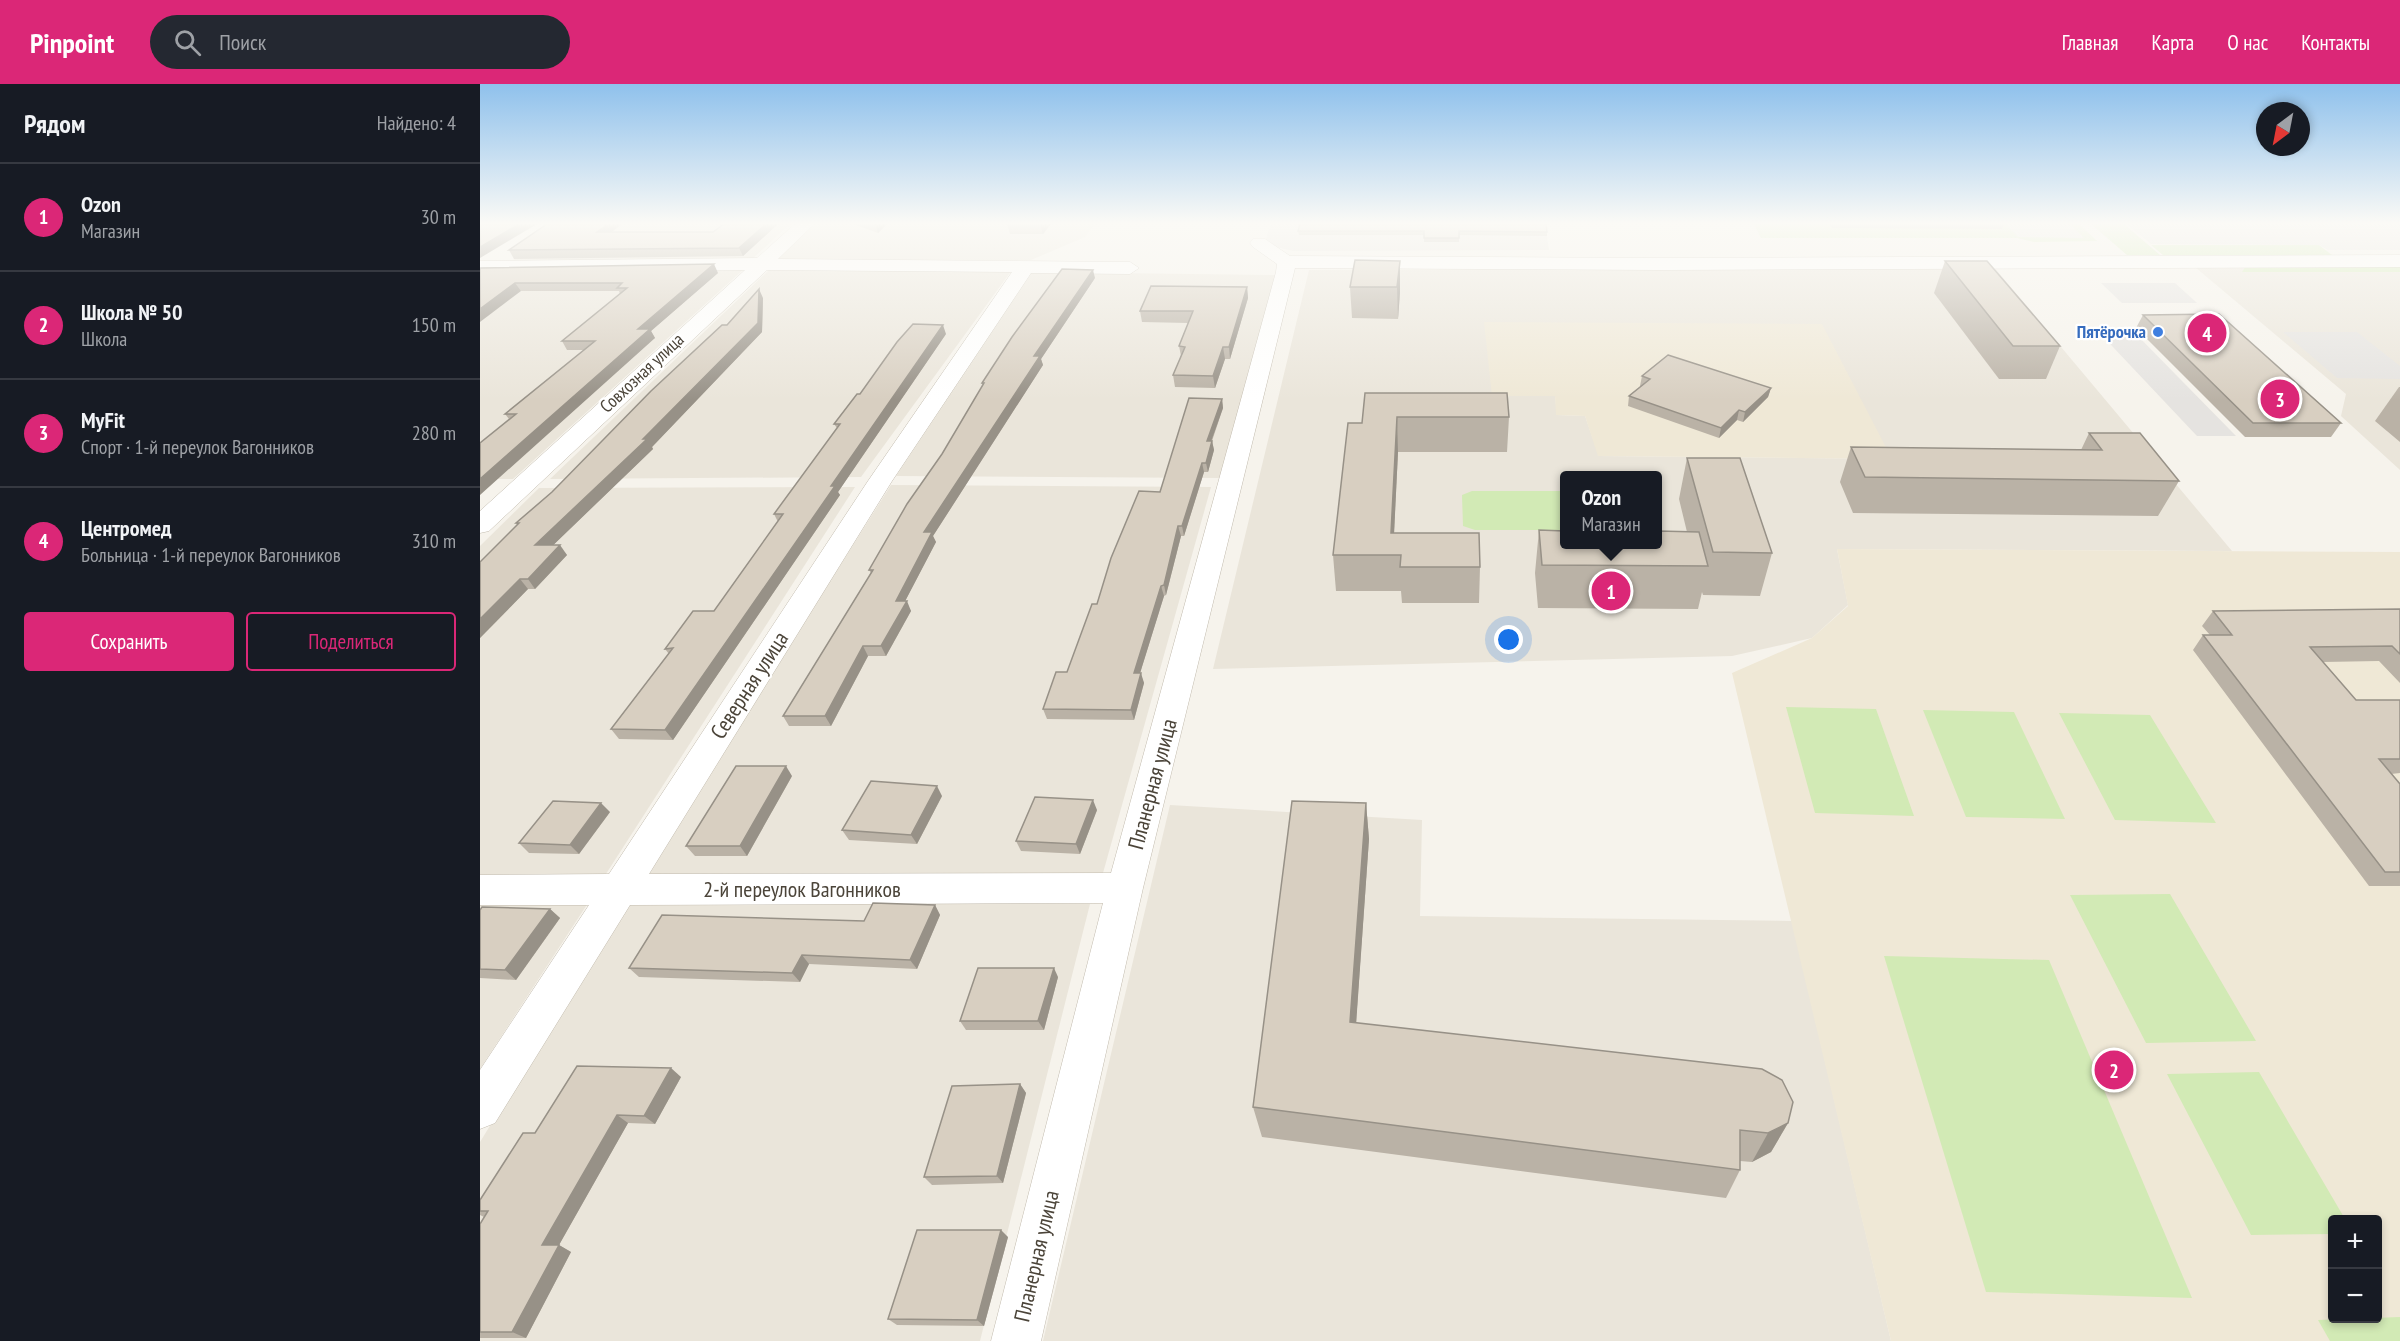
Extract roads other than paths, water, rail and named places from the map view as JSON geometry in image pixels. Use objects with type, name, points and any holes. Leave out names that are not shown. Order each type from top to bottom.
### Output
[{"type":"street","name":"Совхозная улица","points":[[480,525],[740,283]]},
{"type":"street","name":"Северная улица","points":[[480,1108],[880,481],[1014,283]]},
{"type":"street","name":"Планерная улица","points":[[1016,1341],[1125,888],[1281,283]]},
{"type":"street","name":"2-й переулок Вагонников","points":[[480,890],[1125,888]]},
{"type":"place","name":"Пятёрочка","points":[[2158,332]]},
{"type":"place","name":"Центромед","points":[[2207,333]]},
{"type":"place","name":"MyFit","points":[[2280,399]]},
{"type":"place","name":"Ozon","points":[[1611,591]]},
{"type":"place","name":"Школа № 50","points":[[2114,1070]]}]
